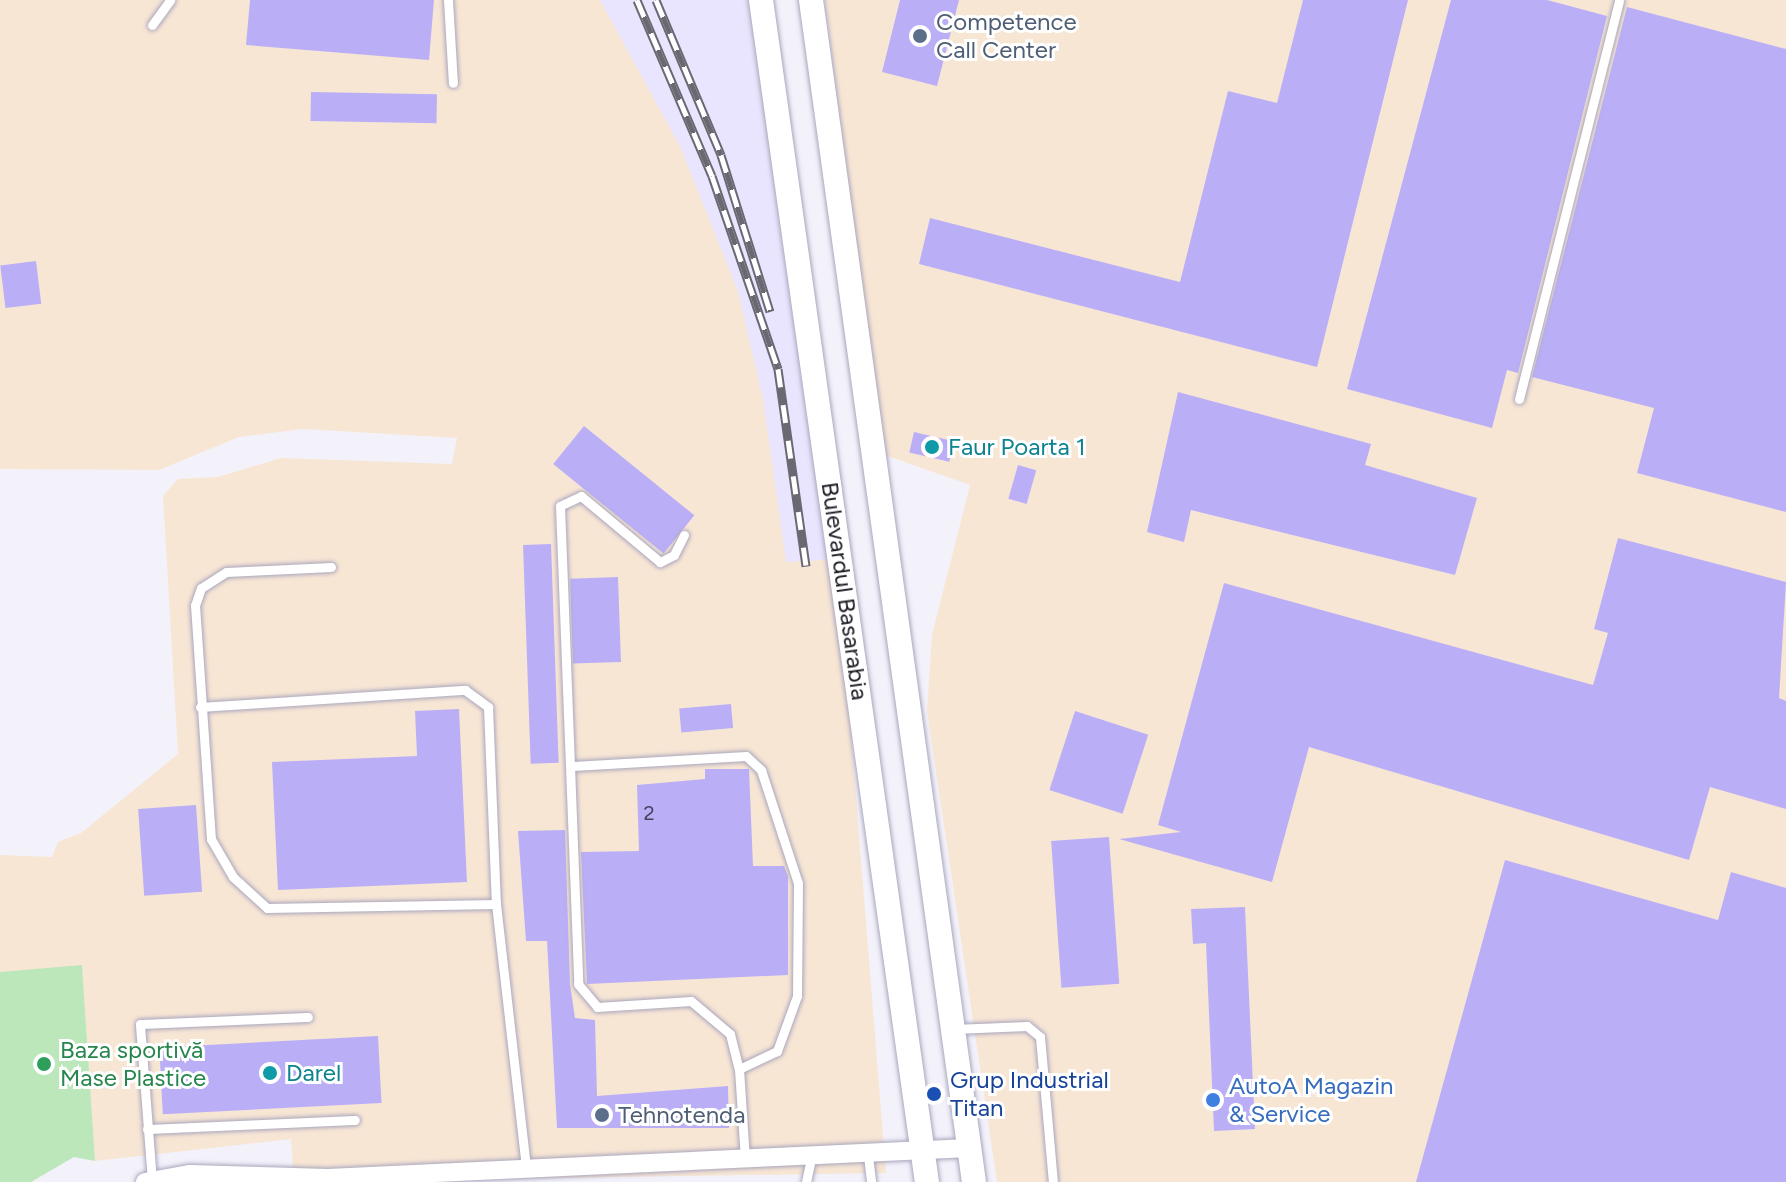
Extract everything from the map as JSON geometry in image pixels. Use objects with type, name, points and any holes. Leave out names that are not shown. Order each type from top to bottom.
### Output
[{"type":"main road","name":"Bulevardul Basarabia","points":[[761,0],[927,1182]]},
{"type":"main road","name":"Bulevardul Basarabia","points":[[811,0],[974,1182]]},
{"type":"street","points":[[149,1181],[811,1159],[969,1148]]},
{"type":"lane","points":[[152,25],[170,0]]},
{"type":"lane","points":[[448,0],[453,83]]},
{"type":"lane","points":[[1519,399],[1619,0]]},
{"type":"lane","points":[[684,535],[660,562],[581,496],[560,506],[584,999],[597,1007],[691,1001],[730,1034],[739,1069],[745,1161]]},
{"type":"lane","points":[[331,567],[226,572],[201,588],[200,707],[211,839],[233,877],[267,908],[496,904]]},
{"type":"lane","points":[[200,707],[465,690],[478,696],[493,716],[496,904],[526,1169]]},
{"type":"lane","points":[[573,766],[756,760],[798,883],[797,996],[777,1051],[739,1069]]},
{"type":"lane","points":[[149,1181],[140,1024],[308,1017]]},
{"type":"lane","points":[[951,1030],[1015,1025],[1040,1037],[1053,1182]]},
{"type":"lane","points":[[147,1129],[355,1120]]},
{"type":"lane","points":[[868,1156],[871,1182]]},
{"type":"lane","points":[[806,1182],[811,1159]]},
{"type":"shaded area","points":[[0,0],[600,0],[680,146],[738,291],[763,399],[837,559],[886,1173],[294,1182],[291,1139],[95,1161],[82,966],[0,972],[0,855],[52,857],[58,842],[81,833],[178,754],[163,496],[178,479],[218,477],[281,458],[452,464],[457,438],[303,429],[239,437],[159,470],[0,469]]},
{"type":"shaded area","points":[[600,0],[748,0],[837,559],[786,562],[763,399],[738,291],[680,146]]},
{"type":"shaded area","points":[[825,0],[1786,0],[1786,1182],[997,1182],[927,711],[932,635],[970,485],[882,454]]},
{"type":"green space","name":"Baza sportivă Mase Plastice","points":[[82,965],[95,1161],[74,1157],[31,1182],[0,1182],[0,972]]},
{"type":"building","points":[[250,0],[434,0],[429,60],[246,45]]},
{"type":"building","name":"Competence Call Center","points":[[900,0],[959,0],[937,86],[882,72]]},
{"type":"building","points":[[1303,0],[1408,0],[1317,367],[919,264],[930,218],[1180,282],[1228,91],[1277,103]]},
{"type":"building","points":[[1451,0],[1547,0],[1607,16],[1518,373],[1507,370],[1492,428],[1347,389]]},
{"type":"building","points":[[1627,7],[1786,49],[1786,512],[1637,473],[1654,408],[1532,377]]},
{"type":"building","points":[[311,92],[437,94],[436,123],[310,121]]},
{"type":"building","points":[[36,261],[41,304],[6,308],[0,265]]},
{"type":"building","points":[[1178,392],[1371,444],[1365,465],[1477,498],[1455,575],[1191,510],[1184,542],[1147,532]]},
{"type":"building","points":[[584,426],[694,515],[664,553],[553,464]]},
{"type":"building","name":"Faur Poarta 1","points":[[914,432],[954,441],[949,462],[909,452]]},
{"type":"building","points":[[1018,465],[1036,470],[1027,504],[1008,499]]},
{"type":"building","points":[[1618,538],[1786,582],[1779,698],[1786,701],[1786,809],[1710,787],[1689,860],[1309,747],[1272,882],[1119,839],[1181,832],[1158,825],[1224,583],[1593,685],[1608,633],[1594,629]]},
{"type":"building","points":[[551,544],[559,763],[531,764],[523,545]]},
{"type":"building","points":[[618,577],[621,662],[573,664],[570,579]]},
{"type":"building","points":[[731,704],[733,728],[681,732],[679,709]]},
{"type":"building","points":[[459,709],[467,882],[278,890],[272,762],[417,756],[415,711]]},
{"type":"building","points":[[1075,711],[1148,735],[1123,814],[1049,790]]},
{"type":"building","points":[[705,769],[749,769],[753,866],[784,866],[788,876],[788,975],[587,984],[581,852],[639,851],[637,785],[705,779]]},
{"type":"building","points":[[196,805],[202,892],[144,896],[138,809]]},
{"type":"building","points":[[565,830],[570,984],[575,1018],[595,1020],[597,1096],[728,1086],[729,1128],[557,1128],[547,941],[526,941],[518,831]]},
{"type":"building","points":[[1109,837],[1119,984],[1061,988],[1051,841]]},
{"type":"building","points":[[1505,860],[1718,920],[1731,872],[1786,888],[1786,1182],[1416,1182]]},
{"type":"building","points":[[1245,907],[1255,1129],[1214,1131],[1206,943],[1193,944],[1191,909]]},
{"type":"building","name":"Darel","points":[[378,1036],[382,1103],[163,1114],[159,1047]]},
{"type":"railway","points":[[637,0],[712,176],[778,369],[806,566]]},
{"type":"railway","points":[[656,0],[721,155],[770,311]]},
{"type":"place","name":"Competence Call Center","points":[[920,36]]},
{"type":"place","name":"Faur Poarta 1","points":[[932,447]]},
{"type":"place","name":"Baza sportivă Mase Plastice","points":[[44,1064]]},
{"type":"place","name":"Darel","points":[[270,1073]]},
{"type":"place","name":"Grup Industrial Titan","points":[[934,1094]]},
{"type":"place","name":"AutoA Magazin & Service","points":[[1213,1100]]},
{"type":"place","name":"Tehnotenda","points":[[602,1115]]}]
